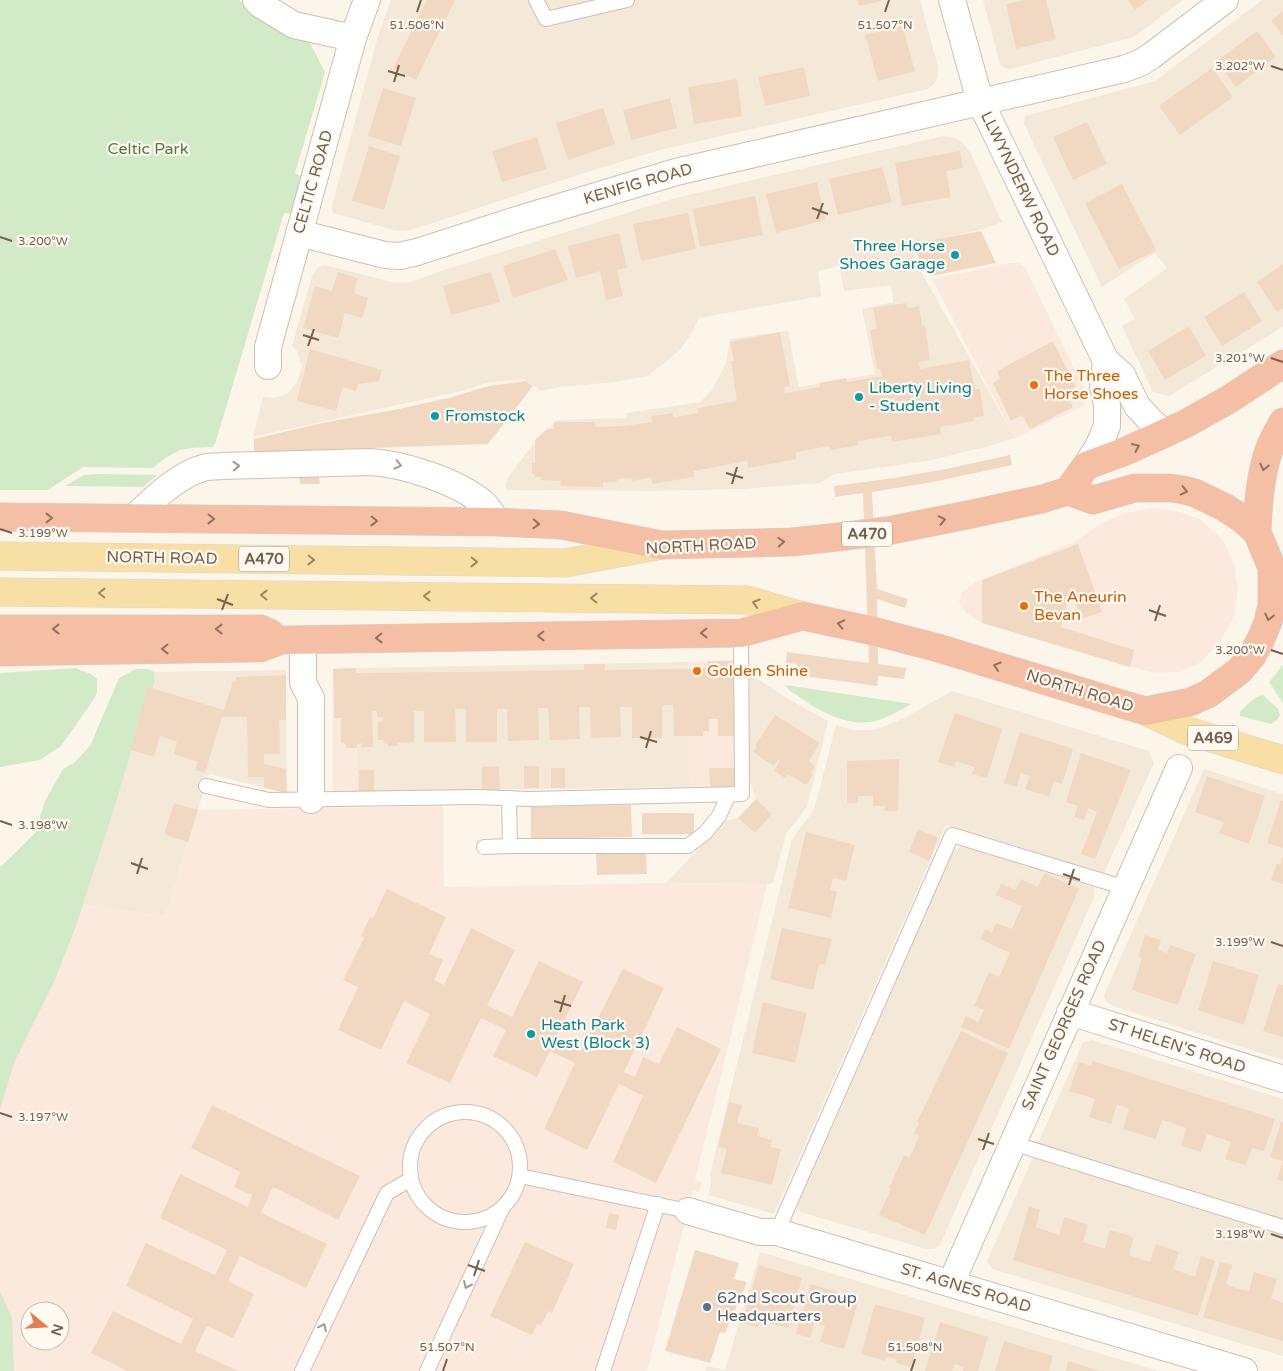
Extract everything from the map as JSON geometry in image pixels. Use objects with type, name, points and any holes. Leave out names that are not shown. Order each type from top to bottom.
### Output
[{"type":"highway","points":[[1068,491],[1086,466],[1165,434],[1228,400],[1283,364]]},
{"type":"highway","name":"A470","points":[[1257,532],[1258,506],[1265,461],[1283,422]]},
{"type":"highway","name":"NORTH ROAD","points":[[662,545],[782,542],[858,535],[968,515],[1042,499],[1068,491],[1093,500],[1135,488],[1164,488],[1195,493],[1224,507],[1241,518],[1257,532],[1277,580],[1268,622],[1261,639],[1252,656],[1239,671],[1208,694],[1190,702],[1144,711],[938,648],[873,631],[803,616]]},
{"type":"highway","points":[[0,517],[497,522],[562,525],[662,545]]},
{"type":"highway","points":[[0,652],[261,648],[293,640],[741,633],[803,616]]},
{"type":"highway","points":[[0,629],[261,629],[293,640]]},
{"type":"main road","name":"NORTH ROAD","points":[[0,556],[565,563],[662,545]]},
{"type":"main road","name":"NORTH ROAD","points":[[0,592],[747,600],[803,616]]},
{"type":"main road","name":"A469","points":[[1144,711],[1185,730],[1283,760]]},
{"type":"street","points":[[256,0],[294,25],[353,38]]},
{"type":"street","name":"CELTIC ROAD","points":[[268,366],[268,347],[353,38],[367,0]]},
{"type":"street","name":"LLWYNDERW ROAD","points":[[952,0],[980,101],[1106,361],[1122,375],[1137,406],[1165,434]]},
{"type":"street","name":"KENFIG ROAD","points":[[299,233],[385,255],[400,256],[417,252],[667,174],[1124,69],[1140,63],[1225,0]]},
{"type":"street","points":[[1086,466],[1099,445],[1107,426],[1107,406],[1103,386],[1106,361]]},
{"type":"street","points":[[134,518],[155,497],[189,474],[203,468],[370,462],[404,466],[463,490],[484,504],[497,522]]},
{"type":"street","points":[[293,640],[303,682],[311,698],[311,800]]},
{"type":"street","name":"SAINT GEORGES ROAD","points":[[951,1283],[1179,768]]},
{"type":"street","name":"ST HELEN'S ROAD","points":[[1070,1012],[1283,1079]]},
{"type":"street","name":"ST. AGNES ROAD","points":[[688,1211],[760,1232],[777,1232],[1244,1371]]},
{"type":"lane","points":[[536,0],[546,19],[627,0]]},
{"type":"lane","points":[[206,786],[269,800],[476,797],[529,799],[742,794],[741,633]]},
{"type":"lane","points":[[484,848],[510,846],[688,846],[705,833],[719,816],[729,794]]},
{"type":"lane","points":[[509,798],[510,846]]},
{"type":"lane","points":[[777,1232],[952,835],[1126,888]]},
{"type":"lane","points":[[427,1371],[502,1209],[514,1195],[520,1176],[520,1159],[515,1142],[504,1127],[490,1116],[472,1111],[454,1112],[436,1119],[422,1130],[413,1146],[409,1164],[411,1179],[420,1199],[433,1212],[450,1220],[468,1222],[486,1219],[502,1209]]},
{"type":"lane","points":[[1012,1143],[1283,1227]]},
{"type":"lane","points":[[520,1176],[688,1211]]},
{"type":"lane","points":[[302,1371],[387,1193],[411,1179]]},
{"type":"lane","points":[[603,1371],[658,1204]]},
{"type":"shaded area","points":[[391,0],[920,0],[938,66],[938,77],[928,89],[660,150],[411,230],[397,231],[333,213],[332,205],[378,36]]},
{"type":"shaded area","points":[[983,0],[1183,0],[1134,37],[1010,69],[1004,68],[1000,64]]},
{"type":"shaded area","points":[[1262,0],[1283,0],[1283,327],[1169,396],[1153,392],[1122,326],[1135,319],[1124,299],[1167,268],[1155,253],[1102,287],[1024,124],[1025,116],[1155,81]]},
{"type":"shaded area","points":[[943,136],[953,137],[962,142],[970,152],[1002,222],[984,229],[913,245],[914,259],[1015,438],[927,461],[835,474],[819,483],[742,489],[655,491],[508,490],[505,486],[509,476],[530,448],[557,420],[627,418],[626,413],[700,402],[712,390],[726,364],[730,339],[788,331],[799,387],[875,374],[862,309],[893,302],[891,285],[844,291],[839,266],[818,271],[821,296],[699,318],[692,333],[680,350],[648,376],[541,391],[524,379],[486,383],[466,390],[253,437],[263,397],[273,398],[287,394],[297,382],[302,365],[297,351],[292,346],[312,276],[318,267],[325,265],[396,283],[410,282],[675,198]]},
{"type":"shaded area","points":[[1009,263],[1018,263],[1025,267],[1088,397],[1084,406],[1015,438],[932,279]]},
{"type":"shaded area","points":[[1153,508],[1178,511],[1201,520],[1223,540],[1234,563],[1238,591],[1234,617],[1218,645],[1198,664],[1178,672],[1156,673],[1130,667],[982,623],[966,613],[959,602],[962,593],[974,583],[1074,542],[1103,522],[1125,513]]},
{"type":"shaded area","points":[[735,660],[735,786],[689,787],[688,662]]},
{"type":"shaded area","points":[[688,662],[689,787],[357,791],[356,668]]},
{"type":"shaded area","points":[[356,668],[357,791],[333,792],[333,669]]},
{"type":"shaded area","points":[[286,670],[287,793],[209,774],[165,916],[71,903],[145,672]]},
{"type":"shaded area","points":[[750,674],[785,697],[828,721],[807,807],[786,834],[773,883],[666,883],[725,821],[738,818],[756,799],[749,779],[748,710]]},
{"type":"shaded area","points":[[952,691],[1149,751],[1154,763],[1104,873],[946,825],[774,1214],[708,1195],[711,1183],[710,1174],[792,839],[814,810],[836,725],[853,730],[880,728],[904,718]]},
{"type":"shaded area","points":[[1204,769],[1283,794],[1283,1060],[1113,1006],[1106,1002],[1104,995]]},
{"type":"shaded area","points":[[443,806],[444,887],[666,883],[767,884],[695,1180],[702,1182],[699,1192],[693,1191],[692,1194],[647,1371],[0,1371],[0,1068],[71,903],[165,916],[198,810]]},
{"type":"shaded area","points":[[965,845],[1093,887],[1095,895],[940,1245],[934,1249],[926,1249],[800,1212],[797,1207],[953,851]]},
{"type":"shaded area","points":[[1092,1040],[1283,1099],[1283,1221],[1038,1143],[1083,1042]]},
{"type":"shaded area","points":[[1033,1157],[1283,1235],[1283,1356],[992,1269],[987,1261]]},
{"type":"shaded area","points":[[760,1252],[1158,1371],[705,1371],[707,1366],[725,1370]]},
{"type":"green space","name":"Celtic Park","points":[[0,0],[239,0],[264,19],[310,43],[325,72],[295,173],[306,182],[294,214],[284,213],[213,447],[180,450],[153,468],[83,467],[48,490],[0,490]]},
{"type":"green space","points":[[84,475],[157,475],[143,487],[65,486]]},
{"type":"green space","points":[[1283,665],[1283,703],[1269,682]]},
{"type":"green space","points":[[75,668],[91,674],[97,679],[97,692],[61,746],[40,760],[0,767],[0,673]]},
{"type":"green space","points":[[136,669],[148,669],[154,672],[155,682],[135,738],[76,926],[54,982],[15,1061],[0,1109],[0,867],[35,833],[45,801],[63,769],[75,762],[90,746],[119,678]]},
{"type":"green space","points":[[785,685],[912,704],[876,721],[852,722],[819,710],[789,690]]},
{"type":"green space","points":[[1263,695],[1278,709],[1280,715],[1277,720],[1271,724],[1240,716],[1240,712],[1250,702],[1256,697]]},
{"type":"green space","points":[[0,1291],[12,1318],[14,1371],[0,1371]]},
{"type":"building","points":[[427,0],[455,0],[416,80],[393,68]]},
{"type":"building","points":[[858,0],[882,0],[882,1],[859,6]]},
{"type":"building","points":[[1024,0],[1046,0],[1056,39],[1016,49],[1006,4]]},
{"type":"building","points":[[1128,0],[1148,0],[1135,10]]},
{"type":"building","points":[[1283,11],[1283,36],[1271,21]]},
{"type":"building","points":[[902,25],[915,71],[878,81],[865,35]]},
{"type":"building","points":[[1257,31],[1276,57],[1236,87],[1217,61]]},
{"type":"building","points":[[804,67],[810,96],[765,106],[758,77]]},
{"type":"building","points":[[1212,68],[1233,97],[1180,135],[1159,106]]},
{"type":"building","points":[[737,79],[742,116],[694,124],[688,87]]},
{"type":"building","points":[[383,88],[416,98],[401,146],[368,136]]},
{"type":"building","points":[[670,98],[677,128],[631,140],[623,110]]},
{"type":"building","points":[[603,108],[615,144],[568,160],[556,123]]},
{"type":"building","points":[[1087,122],[1107,164],[1073,180],[1053,137]]},
{"type":"building","points":[[537,137],[547,169],[502,182],[492,151]]},
{"type":"building","points":[[369,146],[400,156],[384,210],[352,201]]},
{"type":"building","points":[[960,151],[963,168],[946,171],[951,197],[902,206],[895,163]]},
{"type":"building","points":[[882,167],[892,202],[838,215],[829,179]]},
{"type":"building","points":[[817,182],[825,220],[776,233],[766,194]]},
{"type":"building","points":[[1122,184],[1156,250],[1119,269],[1085,203]]},
{"type":"building","points":[[755,196],[763,235],[700,247],[693,209]]},
{"type":"building","points":[[688,213],[696,249],[641,261],[633,224]]},
{"type":"building","name":"Three Horse Shoes Garage","points":[[981,231],[996,263],[931,276],[918,257],[916,243]]},
{"type":"building","points":[[619,233],[627,268],[617,270],[623,296],[606,300],[600,271],[576,278],[568,246]]},
{"type":"building","points":[[555,249],[568,280],[513,298],[503,266]]},
{"type":"building","points":[[1283,264],[1283,308],[1277,312],[1257,282]]},
{"type":"building","points":[[338,272],[358,278],[354,293],[368,298],[362,318],[345,313],[338,338],[303,328],[315,286],[332,291]]},
{"type":"building","points":[[491,272],[500,302],[451,315],[443,286]]},
{"type":"building","points":[[1244,292],[1262,321],[1222,346],[1204,317]]},
{"type":"building","name":"Liberty Living - Student","points":[[906,303],[907,308],[919,306],[922,326],[925,325],[930,360],[919,362],[920,369],[969,360],[975,389],[980,389],[984,416],[973,418],[974,421],[940,427],[941,434],[892,442],[891,436],[858,441],[858,445],[831,450],[830,446],[796,452],[796,459],[748,468],[747,461],[694,471],[694,477],[652,484],[651,477],[633,481],[632,478],[617,479],[617,482],[603,482],[603,487],[560,486],[561,481],[541,480],[541,477],[534,477],[535,474],[532,474],[532,463],[535,463],[535,440],[547,429],[554,429],[554,422],[595,422],[595,427],[624,426],[652,422],[651,416],[673,413],[673,418],[698,413],[698,408],[737,401],[731,361],[734,361],[730,342],[780,332],[790,386],[784,387],[785,393],[820,387],[819,383],[846,378],[847,382],[882,376],[880,369],[877,369],[870,330],[877,329],[873,308]]},
{"type":"building","points":[[1189,326],[1206,356],[1165,380],[1148,351]]},
{"type":"building","name":"The Three Horse Shoes","points":[[1053,341],[1076,387],[1065,392],[1073,407],[1030,429],[1022,415],[1011,421],[993,383],[1000,378],[997,371]]},
{"type":"building","points":[[310,349],[382,370],[379,381],[358,384],[356,391],[343,387],[336,411],[297,401]]},
{"type":"building","name":"Fromstock","points":[[526,381],[533,386],[488,444],[254,452],[254,439],[322,423],[399,409],[489,386]]},
{"type":"building","points":[[1010,455],[1012,465],[933,482],[872,492],[877,589],[908,599],[905,608],[877,599],[878,664],[906,668],[904,679],[878,676],[877,686],[796,675],[797,664],[786,663],[787,652],[869,663],[863,493],[835,497],[834,486],[946,469]]},
{"type":"building","points":[[299,477],[319,477],[320,484],[300,484]]},
{"type":"building","name":"The Aneurin Bevan","points":[[1078,544],[1102,612],[1081,619],[1074,599],[1068,601],[1061,627],[1134,650],[1130,667],[982,623],[982,580]]},
{"type":"building","points":[[707,661],[733,661],[734,736],[718,736],[718,719],[709,719],[709,731],[703,731],[703,736],[674,736],[673,705],[667,705],[662,706],[662,738],[632,738],[632,707],[620,707],[621,737],[591,738],[590,707],[579,707],[580,739],[550,740],[548,708],[538,708],[539,740],[508,741],[507,709],[497,709],[497,742],[466,742],[466,709],[455,709],[456,742],[424,742],[424,711],[414,711],[414,742],[398,743],[398,746],[388,746],[388,744],[383,743],[383,740],[378,740],[378,722],[383,721],[382,717],[377,717],[377,711],[372,711],[373,747],[362,747],[362,743],[357,744],[357,748],[346,748],[346,744],[341,743],[341,718],[334,718],[333,669],[356,668],[356,673],[584,670],[584,664],[605,664],[605,670],[688,669],[708,668]]},
{"type":"building","points":[[286,675],[286,720],[279,720],[280,754],[264,754],[264,764],[286,769],[287,793],[264,788],[264,777],[248,777],[247,717],[222,717],[205,773],[195,770],[198,762],[174,754],[177,742],[160,736],[154,757],[131,750],[148,687],[224,710],[233,681],[236,682],[236,677]]},
{"type":"building","points":[[955,713],[1002,729],[987,778],[972,774],[975,767],[956,761],[954,767],[938,762]]},
{"type":"building","points":[[775,715],[820,743],[809,761],[815,766],[811,773],[813,775],[806,785],[787,774],[785,778],[774,771],[780,761],[778,760],[774,766],[753,752]]},
{"type":"building","points":[[1020,732],[1073,749],[1062,784],[1054,781],[1049,797],[1025,789],[1030,776],[1021,773],[1017,787],[1004,783]]},
{"type":"building","points":[[1081,753],[1131,770],[1095,859],[1081,854],[1097,812],[1088,808],[1084,820],[1074,817],[1078,806],[1066,802]]},
{"type":"building","points":[[899,759],[898,811],[885,811],[885,806],[873,806],[873,796],[858,796],[858,803],[847,803],[847,761]]},
{"type":"building","points":[[499,766],[500,790],[482,790],[482,767]]},
{"type":"building","points":[[524,766],[539,766],[539,788],[524,788]]},
{"type":"building","points":[[551,768],[565,768],[565,788],[551,788]]},
{"type":"building","points":[[709,768],[735,768],[735,786],[710,787]]},
{"type":"building","points":[[359,770],[374,770],[374,792],[359,792]]},
{"type":"building","points":[[1207,776],[1265,796],[1249,844],[1219,833],[1224,822],[1195,812]]},
{"type":"building","points":[[756,799],[772,814],[755,833],[738,818]]},
{"type":"building","points":[[1281,800],[1283,801],[1283,848],[1267,843]]},
{"type":"building","points":[[174,803],[198,810],[188,842],[164,834]]},
{"type":"building","points":[[631,805],[632,837],[531,839],[531,807]]},
{"type":"building","points":[[642,813],[694,813],[694,834],[642,834]]},
{"type":"building","points":[[918,829],[938,838],[929,861],[909,852]]},
{"type":"building","points":[[806,832],[855,845],[846,881],[833,878],[830,890],[837,892],[831,918],[788,908]]},
{"type":"building","points":[[646,852],[647,874],[597,875],[596,853]]},
{"type":"building","points":[[1283,857],[1283,884],[1271,880],[1277,863],[1280,865]]},
{"type":"building","points":[[1044,873],[1079,889],[1009,1049],[961,1027],[966,1016],[978,1022],[984,1010],[974,1006],[989,972],[999,977],[1010,953],[980,939],[985,929],[992,932],[996,923],[1012,929],[1022,906],[996,895],[1001,884],[1016,890],[1021,879],[1038,887]]},
{"type":"building","name":"Heath Park West (Block 3)","points":[[387,889],[446,917],[429,954],[443,960],[434,980],[444,985],[471,928],[515,950],[487,1005],[512,1017],[539,961],[583,982],[556,1038],[581,1051],[623,969],[664,988],[624,1072],[635,1077],[643,1057],[659,1064],[677,1027],[721,1049],[656,1183],[613,1162],[643,1096],[619,1084],[587,1150],[544,1129],[575,1063],[550,1051],[537,1077],[493,1056],[506,1030],[481,1018],[450,1083],[406,1063],[430,1014],[404,1001],[381,1050],[338,1030],[358,987],[343,980],[364,938],[361,936],[370,917],[373,918]]},
{"type":"building","points":[[782,928],[832,939],[825,965],[819,964],[813,990],[770,979]]},
{"type":"building","points":[[1145,935],[1161,940],[1158,950],[1167,953],[1170,945],[1196,954],[1178,1005],[1132,990],[1142,958],[1138,957]]},
{"type":"building","points":[[1213,961],[1259,975],[1244,1025],[1198,1010]]},
{"type":"building","points":[[1278,984],[1283,985],[1283,1037],[1263,1031]]},
{"type":"building","points":[[763,1002],[807,1013],[795,1063],[752,1053]]},
{"type":"building","points":[[961,1031],[1008,1053],[925,1235],[879,1215],[904,1155],[909,1158],[915,1146],[919,1136],[914,1133],[919,1123],[917,1122]]},
{"type":"building","points":[[1093,1061],[1275,1119],[1264,1151],[1252,1148],[1246,1165],[1225,1159],[1231,1142],[1207,1134],[1201,1152],[1181,1146],[1186,1128],[1162,1120],[1156,1139],[1123,1129],[1129,1109],[1117,1105],[1111,1124],[1089,1117],[1095,1099],[1069,1091],[1079,1062],[1091,1066]]},
{"type":"building","points":[[729,1102],[742,1105],[737,1123],[759,1128],[757,1136],[772,1140],[770,1147],[781,1149],[772,1185],[721,1173],[727,1149],[718,1147]]},
{"type":"building","points":[[212,1105],[360,1176],[338,1220],[273,1187],[261,1213],[327,1244],[306,1288],[240,1256],[228,1281],[254,1294],[233,1338],[207,1326],[195,1351],[238,1371],[128,1371],[91,1353],[113,1311],[181,1344],[193,1319],[126,1286],[146,1243],[215,1275],[227,1250],[160,1218],[180,1174],[248,1207],[252,1195],[234,1187],[240,1172],[191,1148]]},
{"type":"building","points":[[1281,1122],[1283,1122],[1283,1161],[1270,1157]]},
{"type":"building","points":[[1283,1161],[1283,1181],[1277,1179]]},
{"type":"building","points":[[1029,1206],[1040,1210],[1036,1227],[1059,1235],[1064,1217],[1088,1225],[1083,1242],[1105,1249],[1110,1230],[1134,1237],[1129,1255],[1150,1262],[1156,1244],[1179,1252],[1173,1269],[1195,1277],[1201,1256],[1215,1261],[1198,1316],[1013,1260]]},
{"type":"building","points":[[609,1213],[619,1215],[616,1230],[606,1228]]},
{"type":"building","points":[[525,1242],[574,1264],[552,1313],[548,1311],[541,1326],[537,1324],[532,1335],[490,1316]]},
{"type":"building","name":"62nd Scout Group Headquarters","points":[[695,1250],[739,1263],[734,1279],[747,1282],[725,1333],[720,1332],[710,1363],[665,1351]]},
{"type":"building","points":[[1220,1262],[1232,1265],[1226,1284],[1238,1289],[1249,1291],[1254,1272],[1277,1279],[1271,1298],[1283,1303],[1283,1341],[1203,1317]]},
{"type":"building","points":[[759,1265],[802,1278],[788,1328],[760,1320],[758,1327],[742,1323]]},
{"type":"building","points":[[811,1284],[859,1299],[844,1349],[820,1342],[825,1326],[814,1323],[810,1338],[796,1334]]},
{"type":"building","points":[[875,1304],[925,1318],[911,1367],[896,1363],[897,1359],[886,1357],[885,1361],[861,1354]]},
{"type":"building","points":[[940,1322],[988,1337],[978,1371],[963,1371],[964,1367],[955,1364],[952,1371],[925,1371]]},
{"type":"building","points":[[1004,1341],[1053,1356],[1049,1371],[995,1371]]},
{"type":"building","points":[[1068,1361],[1100,1371],[1066,1371]]},
{"type":"place","name":"Three Horse Shoes Garage","points":[[955,255]]},
{"type":"place","name":"The Three Horse Shoes","points":[[1034,385]]},
{"type":"place","name":"Liberty Living - Student","points":[[859,397]]},
{"type":"place","name":"Fromstock","points":[[435,416]]},
{"type":"place","name":"The Aneurin Bevan","points":[[1024,606]]},
{"type":"place","name":"Golden Shine","points":[[697,671]]},
{"type":"place","name":"Heath Park West (Block 3)","points":[[531,1034]]},
{"type":"place","name":"62nd Scout Group Headquarters","points":[[707,1307]]}]
